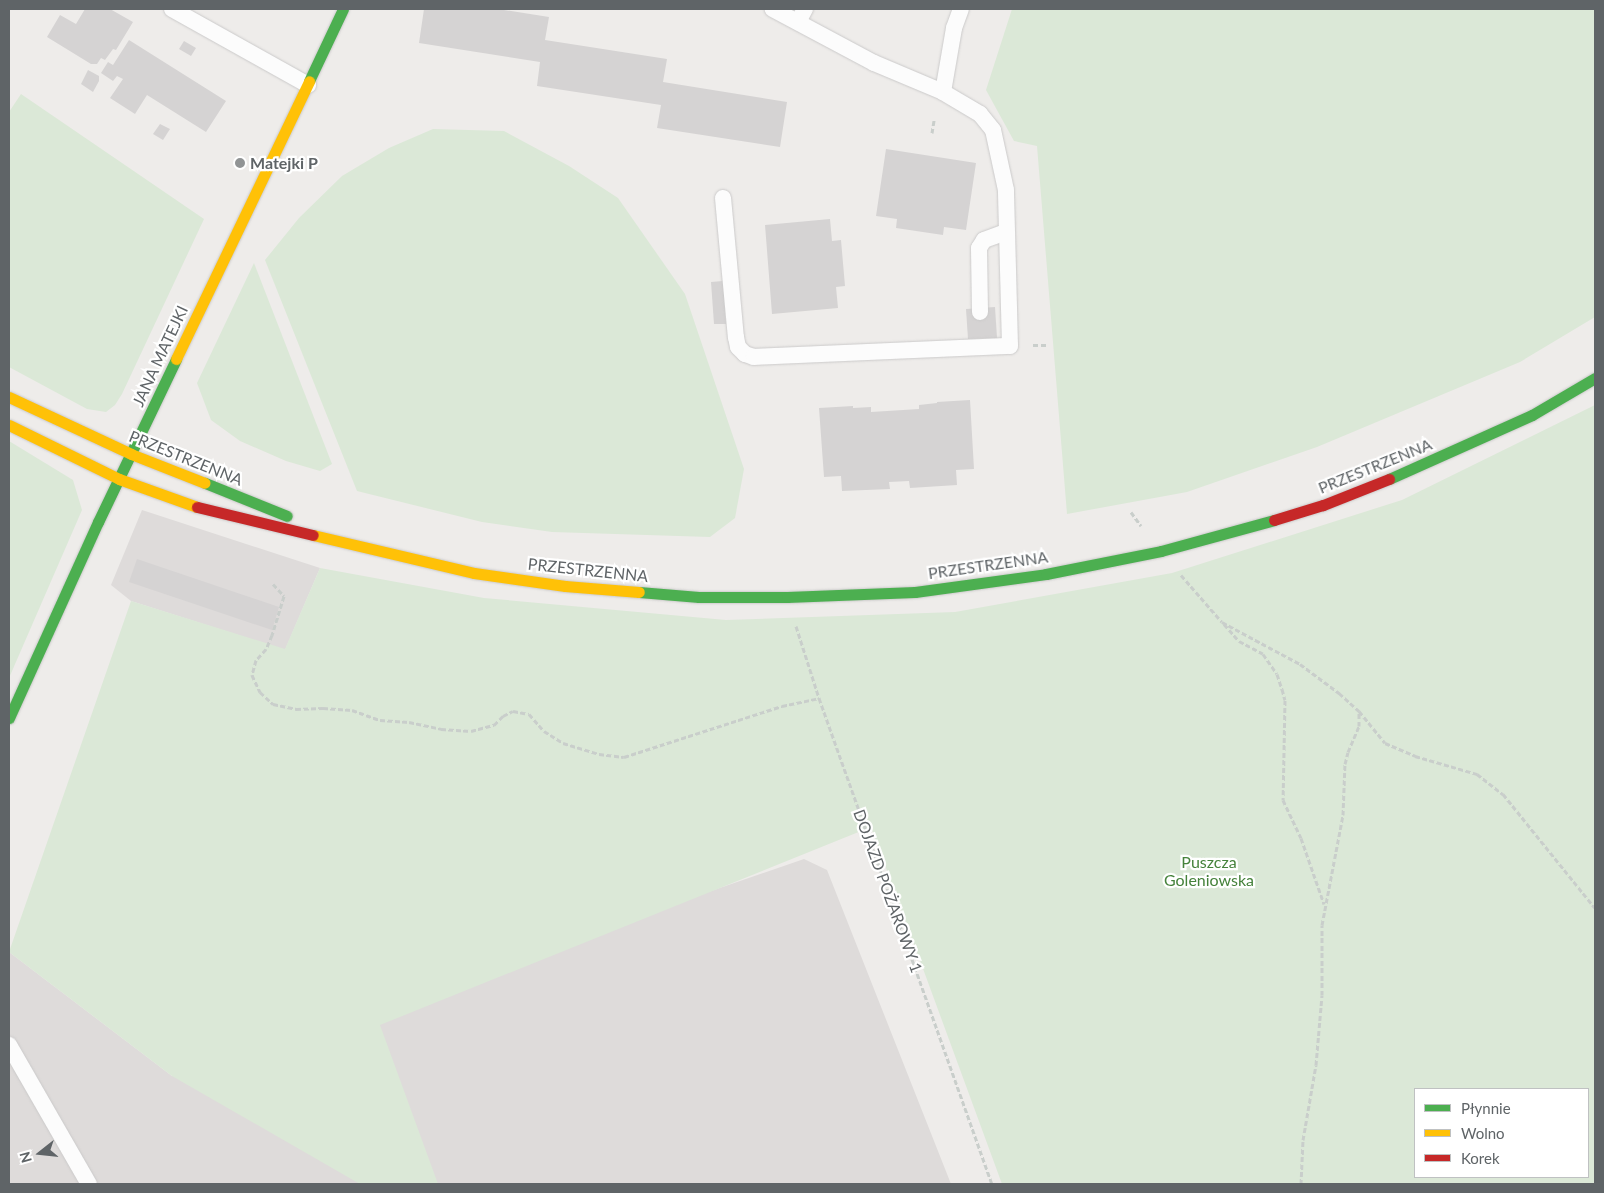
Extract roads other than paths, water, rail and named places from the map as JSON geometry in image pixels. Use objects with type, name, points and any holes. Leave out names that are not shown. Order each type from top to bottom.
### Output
[{"type":"street","name":"JANA MATEJKI","points":[[9,718],[119,479],[343,9]]},
{"type":"street","name":"PRZESTRZENNA","points":[[9,425],[119,479],[208,511],[474,573],[566,586],[699,597],[787,597],[924,591],[1046,574],[1152,553],[1213,538],[1323,505],[1426,464],[1532,415],[1595,378]]},
{"type":"street","name":"PRZESTRZENNA","points":[[9,397],[131,454],[353,544]]},
{"type":"lane","points":[[172,9],[308,85]]},
{"type":"lane","points":[[722,198],[738,347],[745,354],[754,357],[1010,346],[1006,190],[994,130],[980,114],[943,92],[874,63],[801,15],[773,9]]},
{"type":"lane","points":[[943,92],[954,28],[961,9]]},
{"type":"lane","points":[[980,312],[979,248],[984,240],[1006,232]]},
{"type":"lane","points":[[9,1045],[89,1184]]},
{"type":"place","name":"Matejki P","points":[[240,163]]},
{"type":"park label","name":"Puszcza Goleniowska","points":[[1209,871]]}]
